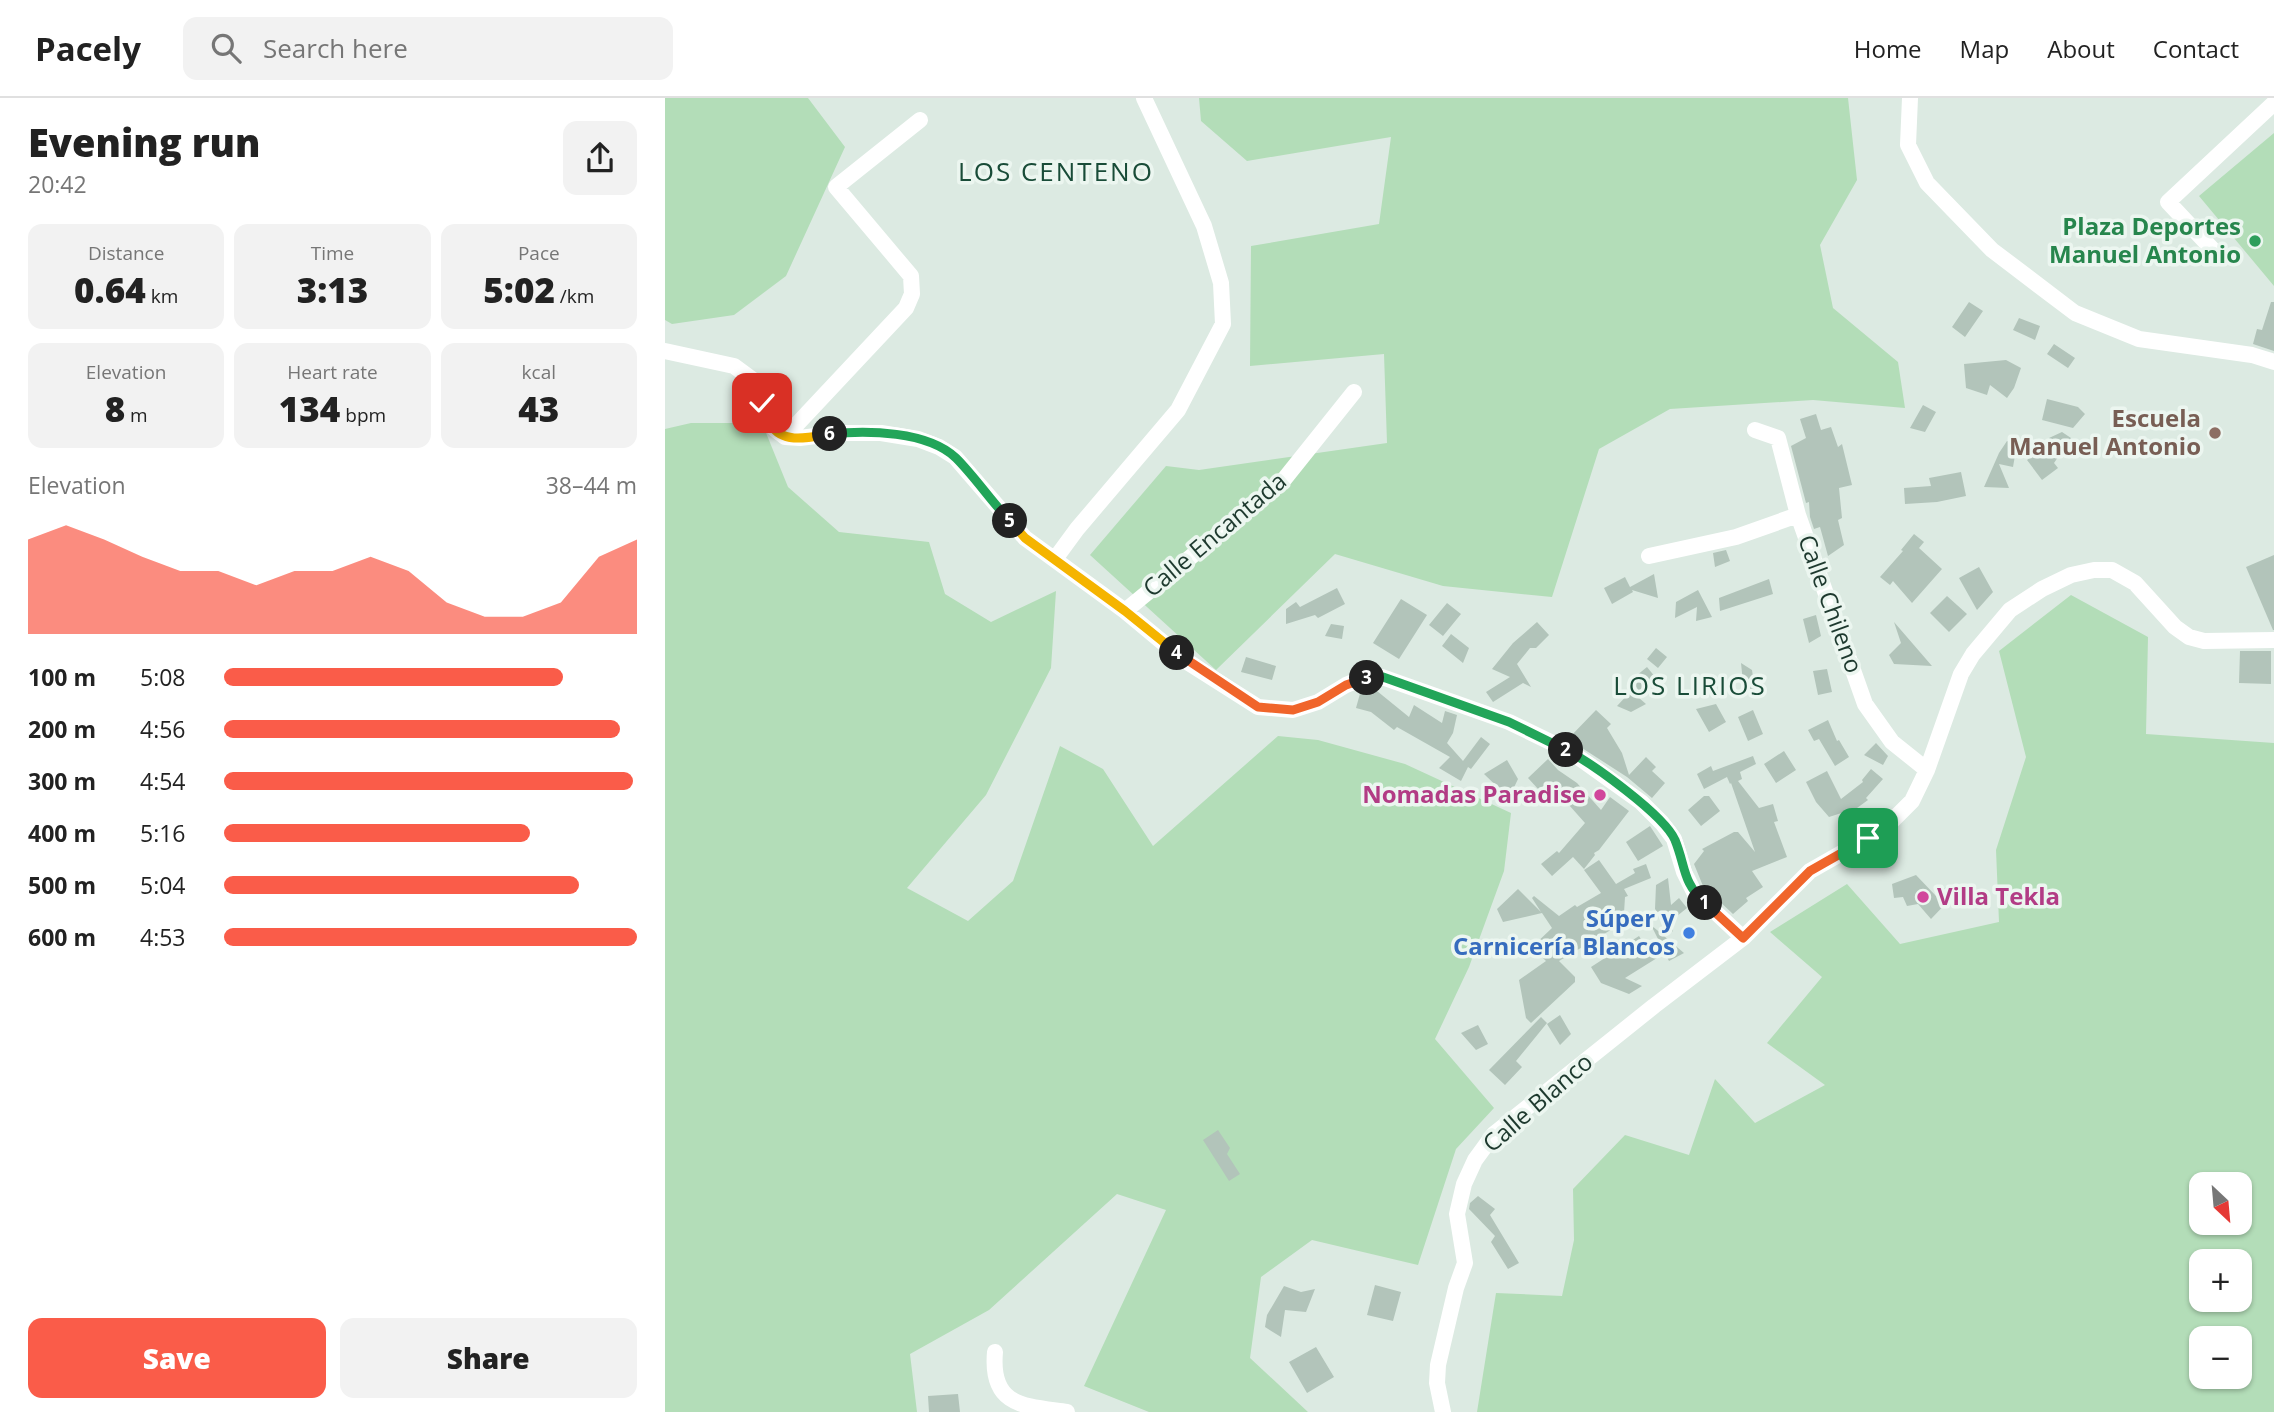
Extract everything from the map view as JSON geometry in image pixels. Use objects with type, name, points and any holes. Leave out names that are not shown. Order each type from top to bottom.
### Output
[{"type":"street","points":[[1055,559],[1077,529],[1178,410],[1223,324],[1221,283],[1204,226],[1144,98]]},
{"type":"street","points":[[1910,98],[1908,145],[1927,183],[1992,250],[2075,313],[2139,339],[2252,355],[2274,362]]},
{"type":"street","points":[[2214,251],[2168,202],[2274,103]]},
{"type":"street","points":[[785,437],[906,308],[912,294],[911,276],[836,187],[920,120]]},
{"type":"street","points":[[665,351],[734,366],[753,380],[771,426],[785,437],[881,433],[918,439],[939,447],[955,457],[1025,538],[1125,611],[1184,660],[1258,707],[1293,710],[1318,702],[1361,679],[1383,677],[1509,722],[1571,752],[1641,802],[1663,822],[1674,839],[1693,892],[1743,938]]},
{"type":"street","name":"Calle Encantada","points":[[1125,611],[1282,482],[1355,392]]},
{"type":"street","name":"Calle Chileno","points":[[1755,430],[1778,438],[1798,515],[1865,704],[1892,742],[1927,769]]},
{"type":"street","points":[[1649,556],[1736,537],[1798,515]]},
{"type":"street","name":"Calle Blanco","points":[[1443,1412],[1437,1383],[1438,1365],[1456,1288],[1465,1263],[1457,1214],[1464,1184],[1475,1160],[1494,1135],[1743,938],[1810,871],[1888,825],[1912,802],[1927,769],[1961,674],[1973,654],[2010,610],[2042,589],[2071,575],[2094,569],[2112,570],[2135,583],[2175,627],[2189,637],[2204,641],[2274,640]]},
{"type":"street","points":[[995,1352],[993,1369],[1005,1394],[1021,1405],[1067,1412]]},
{"type":"green space","points":[[665,98],[808,98],[845,147],[786,276],[734,315],[672,324],[665,320]]},
{"type":"green space","points":[[1199,98],[1848,98],[1857,180],[1820,245],[1833,308],[1898,362],[1905,408],[1813,400],[1670,409],[1599,449],[1552,597],[1443,586],[1335,554],[1216,670],[1090,555],[1166,466],[1199,470],[1387,443],[1384,354],[1250,366],[1251,246],[1379,224],[1391,137],[1247,161],[1201,121]]},
{"type":"green space","name":"Plaza Deportes Manuel Antonio","points":[[2274,133],[2274,286],[2199,196]]},
{"type":"green space","points":[[691,423],[762,423],[788,487],[839,532],[929,542],[945,594],[991,622],[1056,591],[1051,668],[986,795],[907,888],[968,921],[1013,881],[1060,746],[1103,769],[1153,846],[1278,736],[1318,740],[1405,764],[1511,813],[1504,871],[1469,967],[1435,1039],[1494,1108],[1456,1149],[1418,1265],[1312,1240],[1261,1277],[1250,1358],[1308,1412],[1149,1412],[1084,1386],[1166,1210],[1117,1194],[989,1310],[910,1354],[917,1412],[665,1412],[665,429]]},
{"type":"green space","points":[[2071,595],[2148,637],[2146,734],[2274,743],[2274,1412],[1477,1412],[1496,1293],[1562,1296],[1574,1240],[1573,1189],[1625,1135],[1689,1155],[1715,1079],[1755,1123],[1825,1085],[1767,1043],[1822,977],[1770,932],[1847,884],[1900,944],[1999,922],[1996,850],[2026,757],[1999,651]]},
{"type":"building","points":[[1969,302],[1983,311],[1965,337],[1952,327]]},
{"type":"building","points":[[2271,302],[2274,302],[2274,351],[2253,344],[2257,329],[2262,330]]},
{"type":"building","points":[[2019,318],[2040,326],[2035,340],[2013,330]]},
{"type":"building","points":[[2054,344],[2075,358],[2068,368],[2047,354]]},
{"type":"building","points":[[2006,360],[2021,368],[2014,388],[2007,398],[1990,385],[1987,395],[1966,388],[1964,364]]},
{"type":"building","points":[[2047,399],[2078,407],[2085,414],[2073,428],[2042,420]]},
{"type":"building","points":[[1923,405],[1936,412],[1925,432],[1910,428]]},
{"type":"building","points":[[1816,414],[1821,430],[1831,427],[1838,447],[1842,444],[1852,485],[1839,488],[1842,518],[1838,520],[1844,545],[1828,556],[1820,527],[1814,529],[1809,502],[1806,503],[1791,446],[1806,438],[1800,419]]},
{"type":"building","points":[[2062,432],[2071,438],[2054,463],[2058,468],[2042,480],[2027,460],[2052,441],[2049,438]]},
{"type":"building","points":[[2007,441],[2017,444],[2013,467],[1999,464],[2009,488],[1984,487],[1999,453]]},
{"type":"building","points":[[1961,472],[1966,496],[1937,502],[1905,504],[1904,488],[1931,486],[1929,478]]},
{"type":"building","points":[[1914,534],[1924,542],[1919,548],[1942,569],[1912,603],[1893,581],[1890,585],[1880,577]]},
{"type":"building","points":[[1726,550],[1730,561],[1715,567],[1713,553]]},
{"type":"building","points":[[2274,555],[2274,630],[2273,630],[2246,567]]},
{"type":"building","points":[[1979,567],[1993,592],[1977,610],[1959,578]]},
{"type":"building","points":[[1654,574],[1658,598],[1632,590],[1633,592],[1612,604],[1604,588],[1625,577],[1630,587]]},
{"type":"building","points":[[1769,579],[1773,594],[1720,611],[1719,598]]},
{"type":"building","points":[[1337,588],[1345,604],[1318,618],[1315,615],[1286,624],[1286,609],[1296,602],[1300,607]]},
{"type":"building","points":[[1698,590],[1712,617],[1696,621],[1697,607],[1675,618],[1676,602]]},
{"type":"building","points":[[1947,596],[1967,614],[1949,632],[1930,613]]},
{"type":"building","points":[[1401,599],[1427,615],[1399,659],[1373,643]]},
{"type":"building","points":[[1447,603],[1461,614],[1443,636],[1429,625]]},
{"type":"building","points":[[1816,615],[1821,636],[1809,643],[1803,619]]},
{"type":"building","points":[[1537,622],[1549,635],[1536,648],[1530,648],[1517,664],[1531,687],[1523,683],[1493,702],[1486,692],[1510,677],[1492,669],[1513,643]]},
{"type":"building","points":[[1894,622],[1932,666],[1894,664],[1889,655],[1901,643]]},
{"type":"building","points":[[1331,624],[1344,626],[1342,639],[1325,636]]},
{"type":"building","points":[[1451,634],[1469,648],[1463,663],[1442,646]]},
{"type":"building","points":[[1656,648],[1667,657],[1658,668],[1647,659]]},
{"type":"building","points":[[2240,651],[2271,651],[2271,684],[2239,683]]},
{"type":"building","points":[[1246,657],[1276,666],[1272,680],[1241,672]]},
{"type":"building","points":[[1741,663],[1752,670],[1755,691],[1744,692]]},
{"type":"building","points":[[1647,667],[1660,683],[1640,692],[1631,680]]},
{"type":"building","points":[[1827,669],[1832,692],[1818,695],[1813,671]]},
{"type":"building","points":[[1361,690],[1377,691],[1409,717],[1414,705],[1442,723],[1445,711],[1457,715],[1453,733],[1447,743],[1463,761],[1481,737],[1490,744],[1471,769],[1468,767],[1461,781],[1439,768],[1450,757],[1397,727],[1394,730],[1371,712],[1356,708]]},
{"type":"building","points":[[1631,691],[1646,704],[1631,712],[1617,706]]},
{"type":"building","points":[[1716,704],[1726,722],[1709,732],[1696,709]]},
{"type":"building","points":[[1596,710],[1611,724],[1607,728],[1622,753],[1629,775],[1646,757],[1656,767],[1652,771],[1665,783],[1652,798],[1627,777],[1568,739]]},
{"type":"building","points":[[1753,710],[1763,734],[1748,741],[1738,717]]},
{"type":"building","points":[[1828,720],[1837,741],[1839,740],[1849,757],[1835,766],[1819,739],[1814,741],[1808,730]]},
{"type":"building","points":[[1876,743],[1888,756],[1883,765],[1864,755]]},
{"type":"building","points":[[1784,751],[1796,770],[1776,783],[1764,764]]},
{"type":"building","points":[[1753,756],[1756,764],[1740,772],[1742,779],[1738,781],[1759,808],[1773,804],[1778,821],[1774,822],[1787,857],[1752,871],[1763,887],[1746,898],[1748,901],[1733,914],[1703,886],[1694,864],[1704,851],[1702,849],[1734,832],[1738,832],[1755,852],[1727,777],[1704,789],[1697,774],[1711,766],[1713,771]]},
{"type":"building","points":[[1548,759],[1577,783],[1601,810],[1610,797],[1629,811],[1584,869],[1573,857],[1552,876],[1541,864],[1557,851],[1559,853],[1585,823],[1561,796],[1557,799],[1545,785],[1539,790],[1528,778]]},
{"type":"building","points":[[1507,760],[1518,779],[1509,798],[1484,774]]},
{"type":"building","points":[[1871,769],[1883,779],[1866,798],[1868,800],[1857,808],[1829,817],[1816,802],[1806,782],[1827,771],[1841,799],[1863,782]]},
{"type":"building","points":[[1704,796],[1709,796],[1720,811],[1701,826],[1688,810]]},
{"type":"building","points":[[1650,826],[1663,846],[1638,861],[1626,842]]},
{"type":"building","points":[[1599,860],[1616,884],[1635,873],[1633,869],[1646,864],[1651,878],[1624,889],[1628,896],[1625,897],[1624,913],[1629,919],[1559,961],[1575,977],[1575,982],[1531,1023],[1526,1018],[1519,980],[1546,961],[1532,947],[1552,928],[1542,913],[1503,922],[1497,909],[1518,889],[1541,912],[1532,898],[1534,896],[1559,916],[1601,893],[1584,870]]},
{"type":"building","name":"Villa Tekla","points":[[1916,875],[1936,896],[1947,886],[1953,896],[1931,919],[1918,904],[1907,906],[1903,897],[1894,898],[1892,884]]},
{"type":"building","points":[[1668,878],[1671,905],[1679,898],[1687,908],[1672,920],[1673,932],[1655,909],[1656,885]]},
{"type":"building","points":[[1651,925],[1684,953],[1669,961],[1665,953],[1625,978],[1642,986],[1629,994],[1601,983],[1591,967],[1639,936],[1646,947],[1659,941]]},
{"type":"building","points":[[1560,1015],[1571,1034],[1560,1045],[1547,1024]]},
{"type":"building","points":[[1541,1017],[1547,1023],[1516,1061],[1522,1067],[1505,1085],[1489,1070]]},
{"type":"building","points":[[1478,1025],[1488,1044],[1476,1050],[1461,1033]]},
{"type":"building","points":[[1218,1130],[1230,1148],[1227,1154],[1240,1174],[1229,1181],[1203,1140]]},
{"type":"building","points":[[1478,1196],[1495,1209],[1490,1215],[1519,1263],[1508,1269],[1491,1242],[1495,1236],[1469,1209],[1470,1203]]},
{"type":"building","points":[[1375,1285],[1401,1292],[1393,1321],[1367,1315]]},
{"type":"building","points":[[1284,1286],[1301,1292],[1315,1289],[1306,1312],[1285,1310],[1281,1337],[1265,1327],[1267,1315]]},
{"type":"building","points":[[1316,1347],[1334,1377],[1307,1393],[1289,1362]]},
{"type":"building","points":[[958,1394],[960,1412],[929,1412],[928,1396]]},
{"type":"place","name":"Plaza Deportes Manuel Antonio","points":[[2255,241]]},
{"type":"place","name":"Escuela Manuel Antonio","points":[[2215,433]]},
{"type":"place","name":"Nomadas Paradise","points":[[1600,795]]},
{"type":"place","name":"Villa Tekla","points":[[1923,897]]},
{"type":"place","name":"Súper y Carnicería Blancos","points":[[1689,933]]},
{"type":"district","name":"LOS CENTENO","points":[[1056,172]]},
{"type":"district","name":"LOS LIRIOS","points":[[1690,686]]},
{"type":"route","points":[[762,403],[771,426],[785,437],[881,433],[918,439],[939,447],[955,457],[1025,538],[1125,611],[1184,660],[1258,707],[1293,710],[1318,702],[1361,679],[1383,677],[1509,722],[1571,752],[1641,802],[1663,822],[1674,839],[1693,892],[1743,938],[1810,871],[1868,838]]}]
